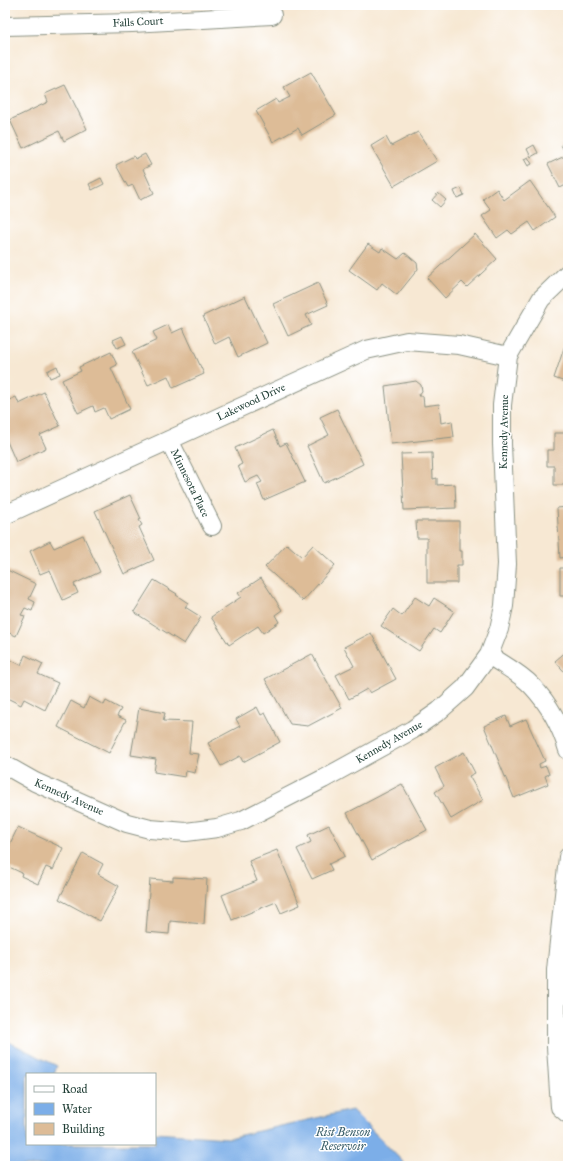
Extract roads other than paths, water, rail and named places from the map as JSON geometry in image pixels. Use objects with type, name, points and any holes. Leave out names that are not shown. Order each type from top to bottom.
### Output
[{"type":"street","name":"Falls Court","points":[[5,26],[132,22],[272,14]]},
{"type":"street","name":"Kennedy Avenue","points":[[5,765],[34,782],[127,823],[150,830],[186,832],[218,828],[241,821],[323,779],[412,730],[439,711],[465,688],[489,655],[499,629],[504,606],[506,571],[502,405],[508,356],[541,299],[568,273]]},
{"type":"street","name":"Lakewood Drive","points":[[5,515],[366,350],[394,342],[443,342],[508,356]]},
{"type":"street","name":"Minnesota Place","points":[[169,440],[212,526]]},
{"type":"street","points":[[489,655],[532,685],[552,713],[561,730],[568,750]]},
{"type":"street","points":[[568,857],[556,970],[555,1012],[560,1107],[568,1114]]},
{"type":"water","name":"Rist Benson Reservoir","points":[[5,1040],[57,1066],[54,1073],[26,1073],[26,1145],[156,1145],[156,1133],[228,1138],[352,1110],[407,1166],[5,1166]]}]
